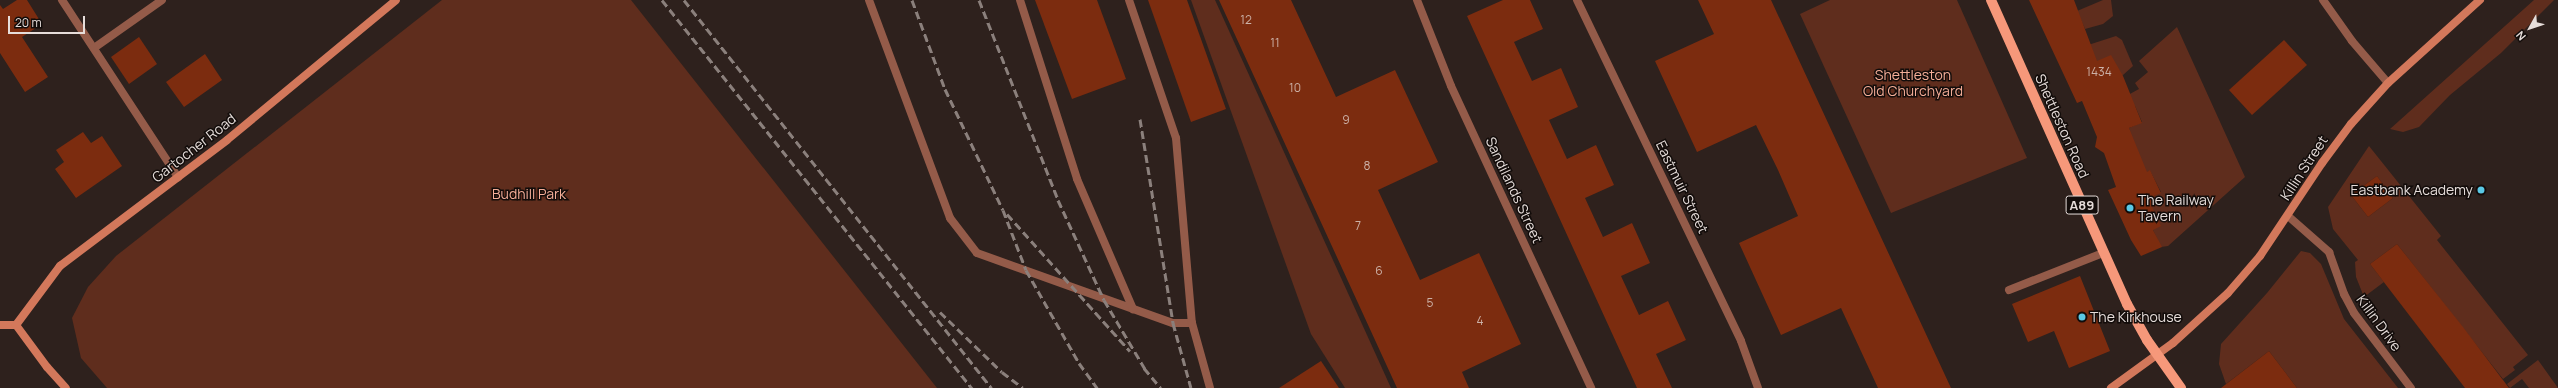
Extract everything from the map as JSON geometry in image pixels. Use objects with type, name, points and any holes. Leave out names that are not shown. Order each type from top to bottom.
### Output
[{"type":"main road","name":"Gartocher Road","points":[[16,325],[60,266],[227,140],[396,0]]},
{"type":"main road","name":"Shettleston Road","points":[[1991,0],[2127,304],[2157,355],[2181,388]]},
{"type":"main road","name":"Killin Street","points":[[2112,388],[2157,355],[2228,294],[2260,256],[2336,142],[2388,83],[2480,0]]},
{"type":"main road","points":[[0,324],[16,325],[47,367],[66,388]]},
{"type":"street","points":[[62,0],[178,177]]},
{"type":"street","points":[[94,48],[162,0]]},
{"type":"street","points":[[869,0],[950,218],[977,253],[1172,322],[1192,323]]},
{"type":"street","points":[[1020,0],[1077,179],[1133,309]]},
{"type":"street","points":[[1129,0],[1176,138],[1192,323],[1210,388]]},
{"type":"street","name":"Sandilands Street","points":[[1417,0],[1451,86],[1591,388]]},
{"type":"street","name":"Eastmuir Street","points":[[1577,0],[1741,341],[1758,388]]},
{"type":"street","points":[[2323,0],[2352,41],[2388,83]]},
{"type":"street","name":"Killin Drive","points":[[2288,216],[2329,252],[2344,294],[2354,313],[2411,388]]},
{"type":"street","points":[[2009,290],[2103,253]]},
{"type":"green space","name":"Budhill Park","points":[[442,0],[631,0],[937,388],[107,388],[81,358],[72,318],[88,287],[116,256]]},
{"type":"green space","points":[[1191,0],[1215,0],[1391,388],[1345,388],[1311,334]]},
{"type":"green space","name":"Shettleston Old Churchyard","points":[[1830,0],[1957,0],[2027,158],[1891,213],[1800,14]]},
{"type":"green space","points":[[2103,0],[2111,0],[2113,16],[2103,24],[2085,29],[2077,11]]},
{"type":"green space","points":[[2534,0],[2554,0],[2501,53],[2450,95],[2419,127],[2403,132],[2390,129]]},
{"type":"green space","points":[[2177,27],[2245,177],[2168,246],[2161,247],[2153,230],[2152,207],[2158,204],[2154,196],[2161,192],[2150,171],[2138,176],[2129,128],[2142,122],[2135,106],[2117,101],[2139,89],[2135,83],[2148,72],[2139,61]]},
{"type":"green space","points":[[2116,36],[2122,40],[2133,66],[2113,84],[2091,64],[2085,46]]},
{"type":"green space","points":[[2369,146],[2441,236],[2437,240],[2528,355],[2513,367],[2515,370],[2503,379],[2397,244],[2370,264],[2384,282],[2364,297],[2356,277],[2355,262],[2358,260],[2333,229],[2328,207]],"holes":[[[2377,176],[2393,198],[2368,217],[2351,195]]]},
{"type":"green space","points":[[2301,251],[2310,253],[2321,264],[2344,319],[2398,388],[2297,388],[2269,351],[2226,384],[2219,364],[2221,344],[2267,293]]},
{"type":"green space","points":[[2538,360],[2558,388],[2529,388],[2522,379],[2510,388],[2507,384]]},
{"type":"building","points":[[17,0],[27,0],[42,24],[22,37],[48,77],[25,92],[0,53],[0,5],[3,9]]},
{"type":"building","points":[[1035,0],[1097,0],[1126,79],[1072,99]]},
{"type":"building","points":[[1148,0],[1187,0],[1226,109],[1191,122]]},
{"type":"building","points":[[1219,0],[1291,0],[1336,97],[1395,70],[1438,162],[1378,190],[1420,280],[1479,253],[1521,344],[1462,372],[1469,388],[1397,388]]},
{"type":"building","points":[[1503,0],[1530,0],[1543,29],[1514,42],[1532,81],[1561,68],[1578,107],[1549,120],[1567,159],[1596,145],[1614,185],[1585,198],[1603,237],[1632,223],[1650,263],[1621,276],[1639,315],[1668,301],[1686,340],[1656,354],[1672,388],[1637,388],[1467,16]]},
{"type":"building","points":[[1698,0],[1771,0],[1951,388],[1878,388],[1841,308],[1781,335],[1739,243],[1798,216],[1778,170],[1756,125],[1697,152],[1655,61],[1714,34]]},
{"type":"building","points":[[2029,0],[2074,0],[2097,61],[2111,55],[2123,76],[2142,123],[2129,128],[2147,172],[2150,170],[2161,193],[2154,196],[2158,205],[2152,207],[2161,226],[2153,230],[2162,247],[2141,256],[2131,240],[2108,190],[2116,187],[2104,153],[2095,147],[2097,137],[2082,101],[2077,103]]},
{"type":"building","points":[[139,37],[157,64],[129,84],[111,57]]},
{"type":"building","points":[[2284,40],[2307,65],[2252,115],[2229,90]]},
{"type":"building","points":[[205,54],[222,80],[184,107],[166,82]]},
{"type":"building","points":[[83,132],[91,143],[102,136],[122,166],[76,198],[55,169],[64,162],[56,150]]},
{"type":"building","points":[[2377,176],[2393,198],[2368,217],[2351,195]]},
{"type":"building","points":[[2397,244],[2509,388],[2465,388],[2370,264]]},
{"type":"building","points":[[2080,276],[2110,351],[2069,368],[2054,331],[2028,342],[2012,304]]},
{"type":"building","points":[[2269,351],[2297,388],[2221,388]]},
{"type":"building","points":[[1321,361],[1339,388],[1279,388]]},
{"type":"railway","points":[[662,0],[972,388]]},
{"type":"railway","points":[[684,0],[991,388]]},
{"type":"railway","points":[[912,0],[945,89],[1003,210],[1026,270],[1079,363],[1097,388]]},
{"type":"railway","points":[[979,0],[1058,200],[1104,300],[1147,372]]},
{"type":"railway","points":[[1140,119],[1173,323],[1191,388]]},
{"type":"railway","points":[[1007,214],[1130,351]]},
{"type":"railway","points":[[940,312],[1002,372],[1023,388]]},
{"type":"railway","points":[[1144,368],[1161,388]]},
{"type":"place","name":"Eastbank Academy","points":[[2481,190]]},
{"type":"place","name":"The Railway Tavern","points":[[2130,208]]},
{"type":"place","name":"The Kirkhouse","points":[[2082,317]]}]
